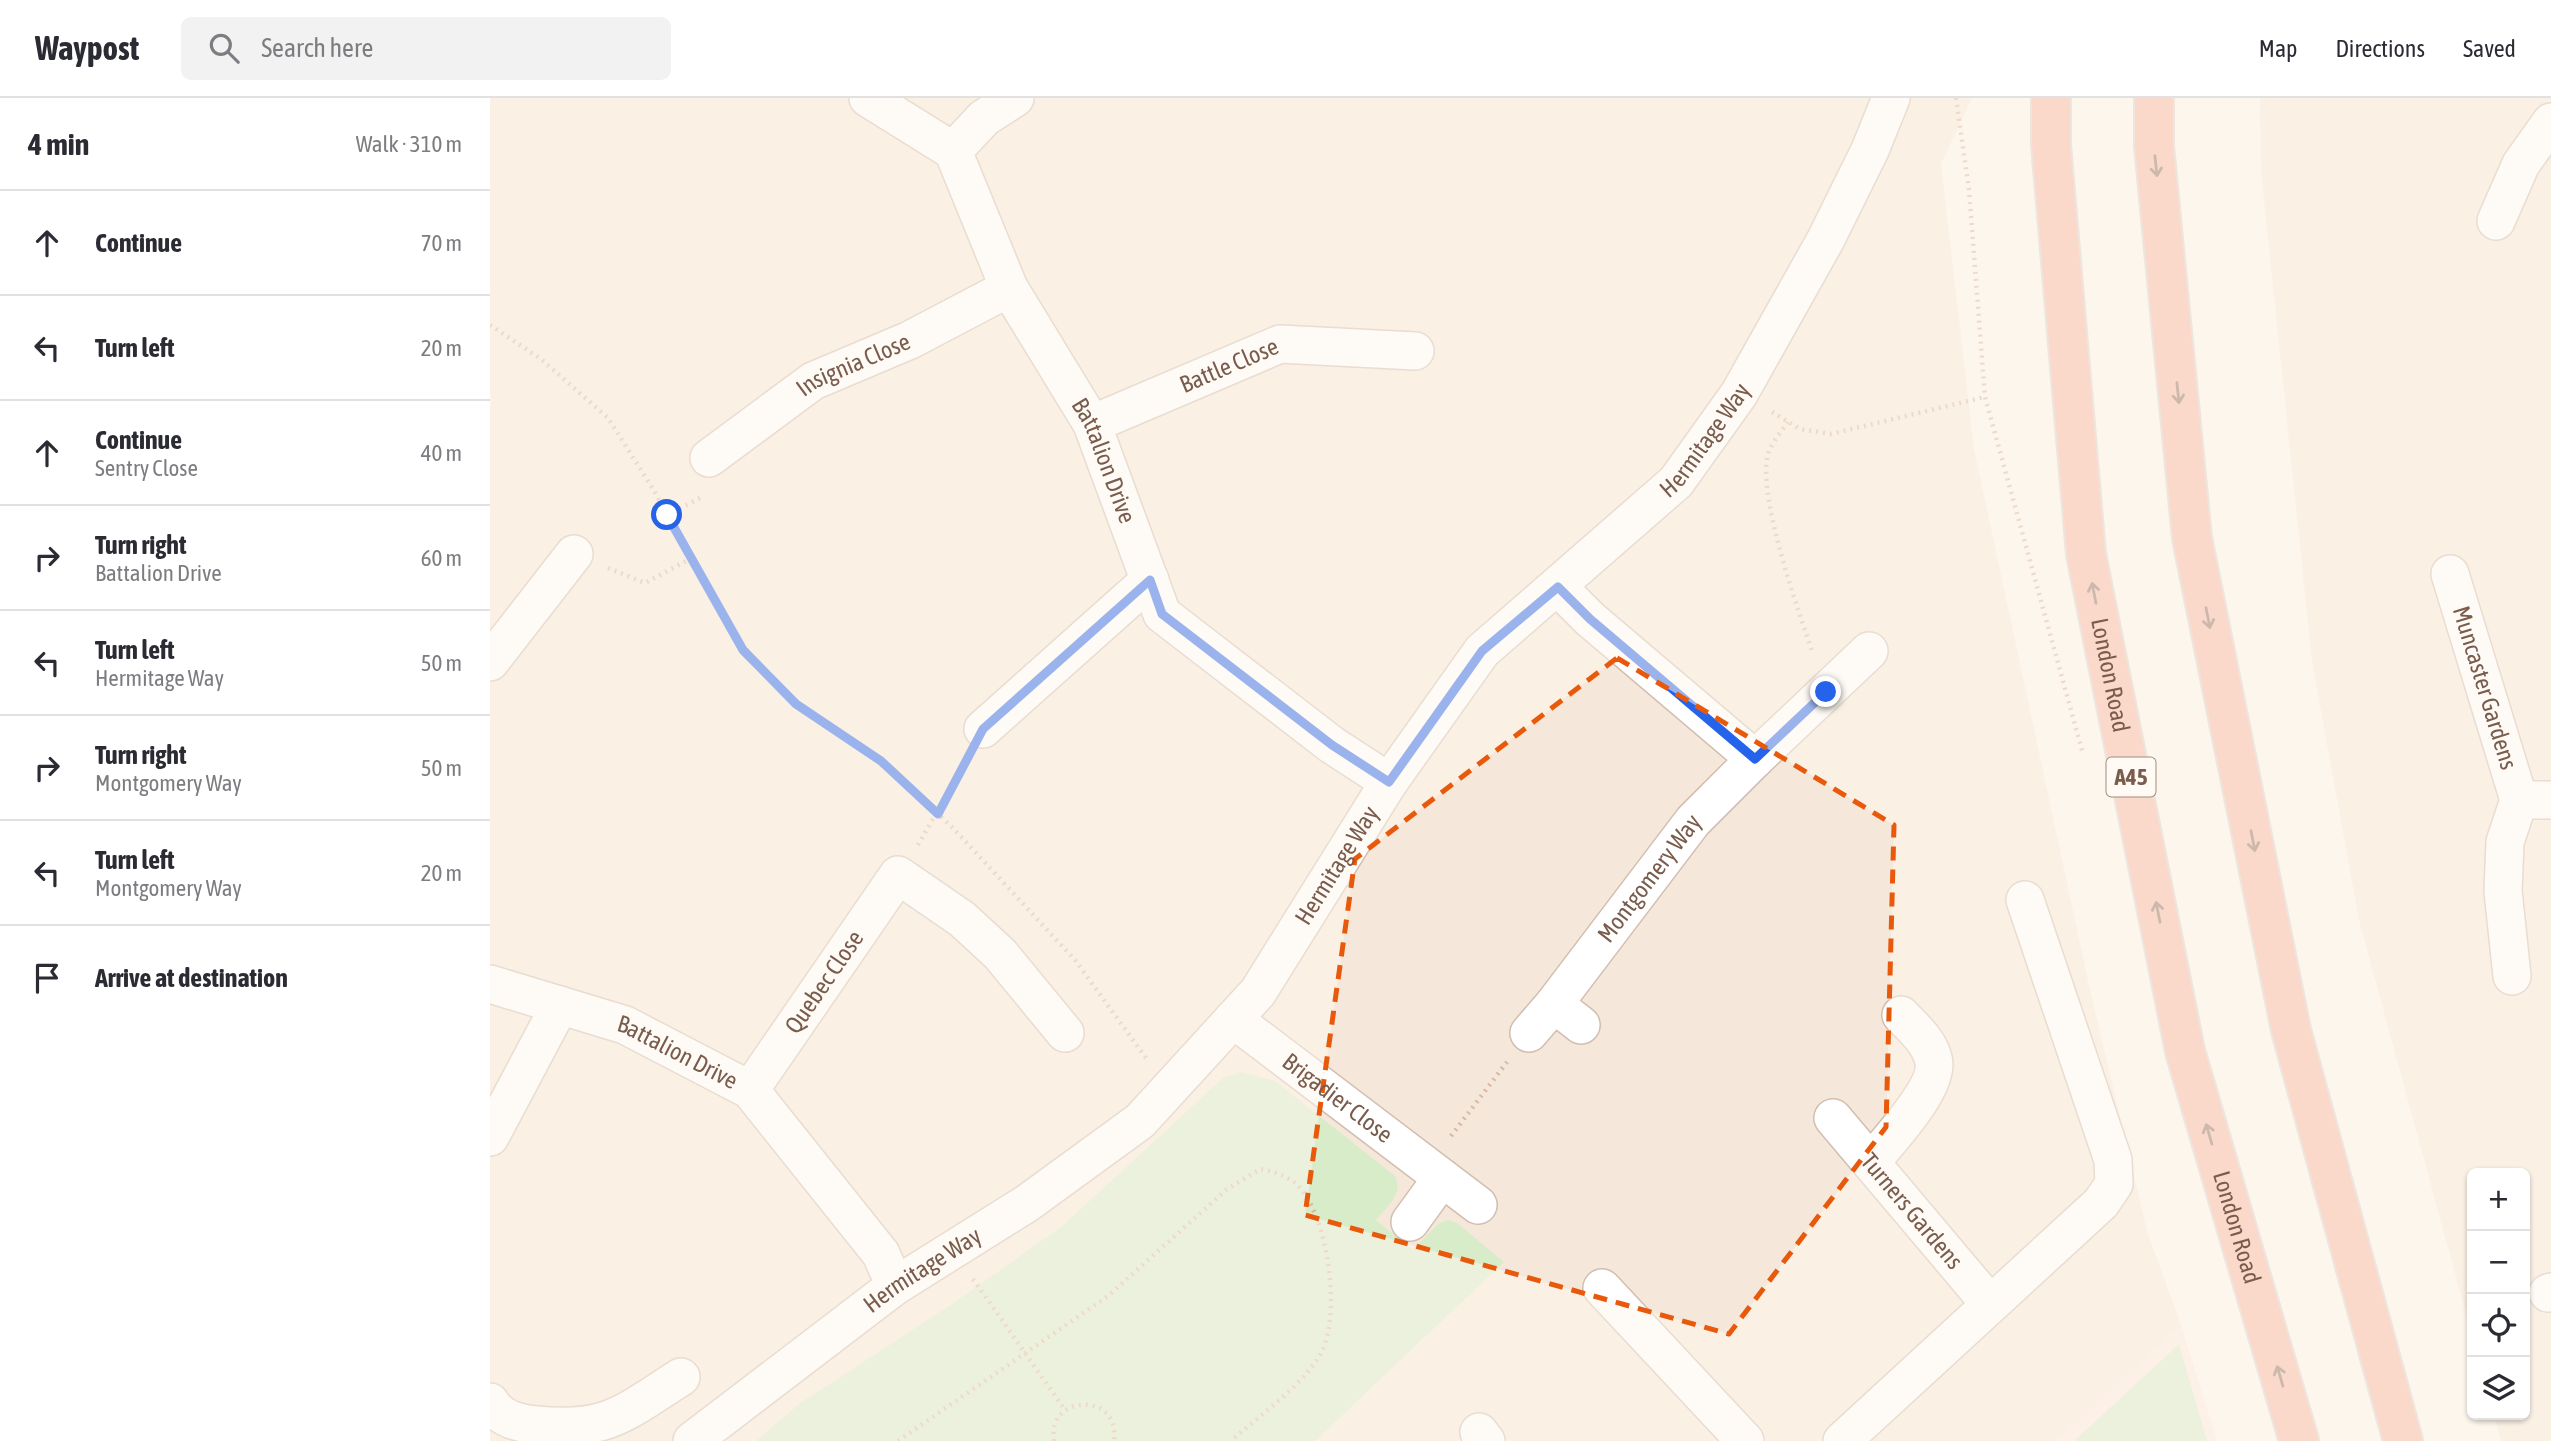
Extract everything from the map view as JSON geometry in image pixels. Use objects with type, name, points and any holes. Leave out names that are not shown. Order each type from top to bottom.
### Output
[{"type":"highway","name":"London Road","points":[[2051,98],[2051,145],[2086,554],[2185,1051],[2300,1441]]},
{"type":"highway","points":[[2154,98],[2154,146],[2192,538],[2291,1030],[2403,1441]]},
{"type":"street","points":[[867,98],[953,151],[984,118],[1015,98]]},
{"type":"street","name":"Hermitage Way","points":[[692,1441],[895,1286],[1026,1204],[1140,1121],[1258,992],[1389,782],[1482,651],[1676,482],[1739,394],[1826,239],[1870,150],[1891,98]]},
{"type":"street","points":[[2496,221],[2521,164],[2551,122]]},
{"type":"street","name":"Battalion Drive","points":[[953,151],[1009,288],[1092,425],[1162,614],[1332,745],[1389,782]]},
{"type":"street","name":"Insignia Close","points":[[709,458],[813,381],[910,340],[1009,288]]},
{"type":"street","name":"Battle Close","points":[[1092,425],[1280,344],[1415,351]]},
{"type":"street","points":[[490,662],[574,554]]},
{"type":"street","name":"Muncaster Gardens","points":[[2450,574],[2535,800],[2505,842],[2503,891],[2512,976]]},
{"type":"street","points":[[983,729],[1150,580]]},
{"type":"street","points":[[1558,587],[1590,619],[1755,759]]},
{"type":"street","name":"Montgomery Way","points":[[1529,1033],[1567,1015],[1693,821],[1869,651]]},
{"type":"street","points":[[898,875],[962,919],[1000,954],[1065,1033]]},
{"type":"street","name":"Quebec Close","points":[[750,1090],[898,875]]},
{"type":"street","points":[[1842,1441],[2101,1203],[2114,1184],[2113,1160],[2025,900]]},
{"type":"street","name":"Battalion Drive","points":[[490,984],[625,1025],[750,1090],[881,1254],[895,1286]]},
{"type":"street","points":[[490,1137],[560,1005]]},
{"type":"street","points":[[1871,1163],[1932,1082],[1935,1061],[1928,1044],[1901,1015]]},
{"type":"street","name":"Brigadier Close","points":[[1233,1019],[1478,1205]]},
{"type":"street","name":"Turners Gardens","points":[[1833,1118],[1990,1304]]},
{"type":"street","points":[[1410,1222],[1434,1172]]},
{"type":"street","points":[[1602,1288],[1745,1441]]},
{"type":"street","points":[[490,1402],[497,1413],[522,1423],[590,1427],[615,1419],[681,1377]]},
{"type":"path","points":[[490,325],[541,359],[608,418],[653,489],[743,650],[796,704],[881,761],[938,814],[1075,960],[1141,1053],[1173,1085]]},
{"type":"path","points":[[1788,422],[1767,457],[1767,492],[1794,597],[1826,692]]},
{"type":"path","points":[[574,554],[645,583],[686,561]]},
{"type":"path","points":[[898,875],[938,814],[983,729]]},
{"type":"path","points":[[1434,1172],[1529,1033]]},
{"type":"path","points":[[898,1441],[1108,1296],[1237,1182],[1260,1169],[1274,1172],[1294,1183],[1312,1212],[1328,1266],[1330,1326],[1318,1360],[1231,1441]]},
{"type":"path","points":[[953,1250],[1065,1410]]},
{"type":"path","points":[[1054,1441],[1054,1427],[1065,1410],[1083,1403],[1103,1410],[1115,1428],[1114,1441]]},
{"type":"highlighted area","points":[[1617,658],[1894,825],[1886,1127],[1729,1334],[1305,1215],[1355,859]]},
{"type":"shaded area","points":[[490,98],[1972,98],[1941,164],[1974,449],[2088,981],[2147,1231],[2181,1325],[2056,1441],[490,1441]]},
{"type":"shaded area","points":[[2260,98],[2551,98],[2551,1441],[2501,1441],[2495,1420],[2530,1420],[2530,1168],[2467,1168],[2467,1318],[2359,920],[2312,661],[2261,171]]},
{"type":"shaded area","points":[[2181,1325],[2217,1441],[2056,1441]]},
{"type":"green space","points":[[1242,1072],[1275,1081],[1395,1176],[1396,1194],[1376,1220],[1413,1250],[1438,1224],[1448,1220],[1457,1223],[1504,1262],[1315,1441],[756,1441],[799,1404],[955,1302],[1061,1227],[1223,1078]]},
{"type":"green space","points":[[2179,1344],[2207,1441],[2074,1441]]},
{"type":"route","points":[[667,515],[743,650],[796,704],[881,761],[938,814],[983,729],[1150,580],[1162,614],[1332,745],[1389,782],[1482,651],[1558,587],[1590,619],[1755,759],[1826,692]]}]
